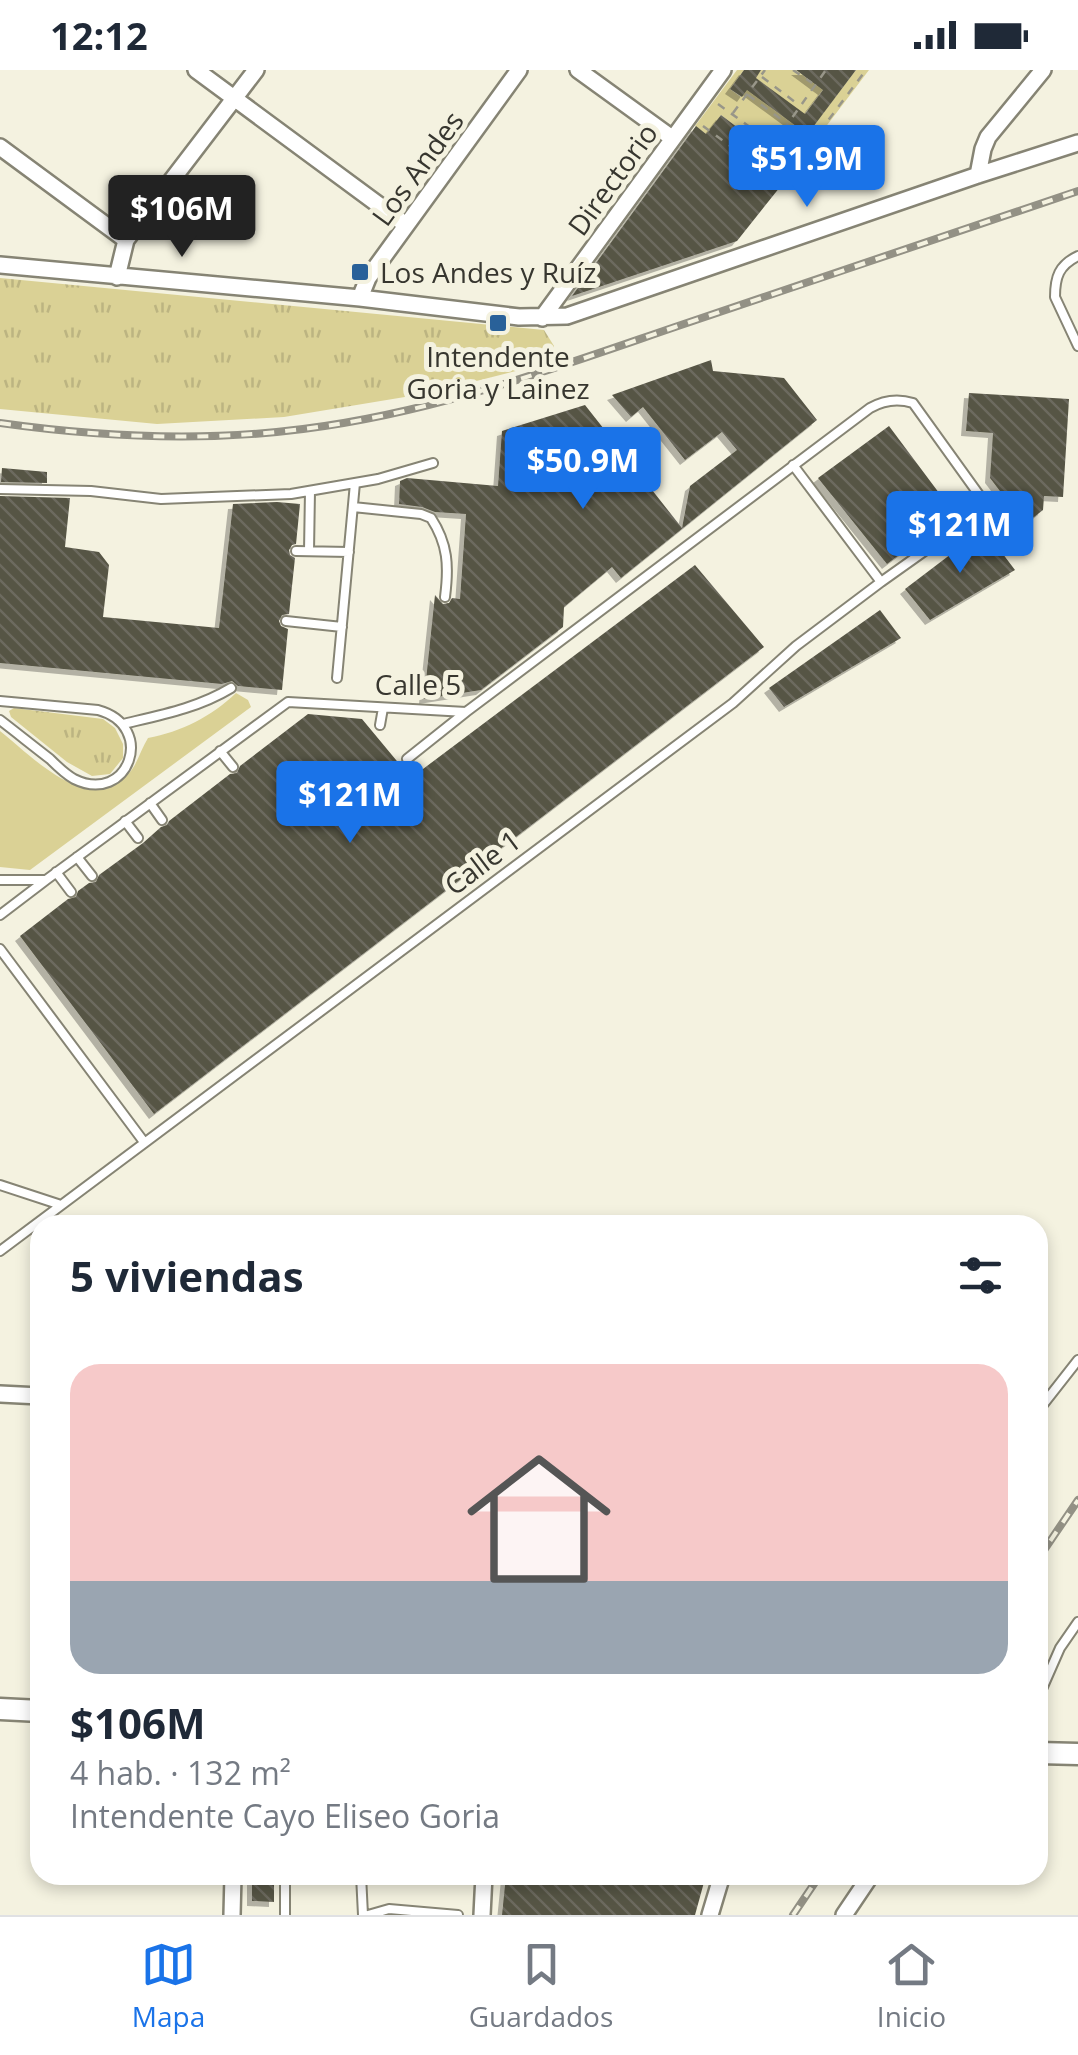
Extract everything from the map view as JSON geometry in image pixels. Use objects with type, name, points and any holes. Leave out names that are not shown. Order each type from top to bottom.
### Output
[{"type":"street","points":[[196,70],[406,224]]},
{"type":"street","points":[[116,277],[126,240],[256,70]]},
{"type":"street","name":"Los Andes","points":[[360,298],[368,278],[520,70]]},
{"type":"street","points":[[578,70],[672,138]]},
{"type":"street","name":"Directorio","points":[[542,318],[723,70]]},
{"type":"street","points":[[978,175],[988,137],[1043,70]]},
{"type":"street","points":[[0,266],[360,298],[519,317],[567,316],[1078,143]]},
{"type":"street","points":[[0,146],[126,240]]},
{"type":"street","points":[[0,1394],[30,1396]]},
{"type":"street","points":[[0,1709],[30,1710]]},
{"type":"street","points":[[1048,1752],[1078,1754]]},
{"type":"street","points":[[232,1915],[233,1885]]},
{"type":"street","points":[[482,1915],[484,1885]]},
{"type":"street","points":[[710,1915],[719,1885]]},
{"type":"street","points":[[852,1912],[866,1885]]},
{"type":"lane","points":[[1078,256],[1062,266],[1055,279],[1055,297],[1078,346]]},
{"type":"lane","name":"Calle 5","points":[[0,915],[288,702],[466,712],[882,402],[913,403],[988,506]]},
{"type":"lane","points":[[0,489],[90,491],[161,499],[310,491],[378,480],[434,463]]},
{"type":"lane","points":[[793,465],[881,582]]},
{"type":"lane","points":[[337,678],[356,483]]},
{"type":"lane","points":[[309,551],[310,491]]},
{"type":"lane","points":[[988,506],[1018,549]]},
{"type":"lane","name":"Calle 1","points":[[48,1215],[747,692],[796,646],[988,506]]},
{"type":"lane","points":[[353,507],[430,518],[446,550],[444,596]]},
{"type":"lane","points":[[296,551],[349,552]]},
{"type":"lane","points":[[286,621],[342,626]]},
{"type":"lane","points":[[123,724],[212,700],[231,688]]},
{"type":"lane","points":[[0,701],[108,713],[123,724],[130,737],[129,764],[120,775],[101,785],[76,780],[0,720]]},
{"type":"lane","points":[[380,725],[383,708]]},
{"type":"lane","points":[[407,759],[466,712]]},
{"type":"lane","points":[[220,751],[232,768]]},
{"type":"lane","points":[[150,803],[162,820]]},
{"type":"lane","points":[[126,821],[138,838]]},
{"type":"lane","points":[[77,857],[92,876]]},
{"type":"lane","points":[[56,872],[71,892]]},
{"type":"lane","points":[[0,880],[46,880]]},
{"type":"lane","points":[[0,950],[144,1142]]},
{"type":"lane","points":[[0,1185],[61,1205]]},
{"type":"lane","name":"Calle 1","points":[[0,1251],[30,1228]]},
{"type":"lane","points":[[1048,1398],[1078,1360]]},
{"type":"lane","points":[[1048,1675],[1078,1622]]},
{"type":"lane","points":[[285,1885],[285,1915]]},
{"type":"lane","points":[[363,1885],[365,1915],[389,1910],[458,1915]]},
{"type":"path","points":[[732,114],[765,70]]},
{"type":"path","points":[[793,70],[815,85]]},
{"type":"path","points":[[773,144],[826,70]]},
{"type":"path","points":[[688,116],[781,183],[866,70]]},
{"type":"path","points":[[761,76],[800,106]]},
{"type":"path","points":[[705,94],[797,162]]},
{"type":"path","points":[[747,94],[787,124]]},
{"type":"green space","points":[[737,70],[744,70],[730,89],[741,97],[761,70],[796,70],[812,82],[838,70],[781,145],[792,154],[856,70],[869,70],[780,187],[695,126]],"holes":[[[721,115],[782,161],[774,172],[713,126]]]},
{"type":"green space","points":[[0,278],[544,330],[554,346],[551,362],[429,393],[284,417],[157,424],[0,409]]},
{"type":"green space","points":[[236,693],[248,700],[251,707],[30,870],[0,867],[0,731],[62,779],[97,789],[113,785],[129,773],[148,738],[195,722]]},
{"type":"green space","points":[[14,708],[103,719],[115,728],[123,744],[123,758],[110,774],[92,776],[67,762],[11,717],[9,711]]},
{"type":"building","points":[[744,70],[761,70],[756,78],[805,114],[823,90],[796,70],[856,70],[792,155],[781,146],[796,126],[747,90],[742,97],[730,89]]},
{"type":"building","points":[[721,115],[782,161],[769,179],[780,187],[737,241],[572,296],[696,126],[706,134]]},
{"type":"building","points":[[711,360],[713,371],[784,378],[817,420],[621,578],[612,567],[564,607],[563,627],[481,690],[424,699],[435,595],[443,604],[452,598],[460,599],[466,514],[399,504],[400,481],[407,478],[498,486],[502,431],[585,405],[682,528],[690,486],[737,450],[722,432],[685,460],[643,407],[631,417],[612,395]]},
{"type":"building","points":[[969,393],[1069,399],[1063,497],[1044,496],[1043,510],[1025,524],[990,478],[993,433],[966,431]]},
{"type":"building","points":[[889,426],[954,513],[887,564],[818,478]]},
{"type":"building","points":[[2,468],[47,472],[47,483],[1,482]]},
{"type":"building","points":[[0,496],[70,498],[65,547],[99,552],[109,565],[103,617],[219,628],[233,504],[300,504],[296,544],[289,550],[295,558],[289,614],[282,615],[279,621],[288,629],[282,690],[238,686],[232,681],[222,684],[0,663]]},
{"type":"building","points":[[984,529],[1015,570],[930,620],[905,589]]},
{"type":"building","points":[[695,565],[764,647],[154,1114],[20,936],[76,897],[89,883],[96,882],[99,875],[230,774],[237,773],[240,766],[308,714],[362,719],[411,778]]},
{"type":"building","points":[[880,610],[901,638],[784,707],[769,688]]},
{"type":"building","points":[[252,1885],[274,1885],[274,1902],[252,1901]]},
{"type":"building","points":[[505,1885],[703,1885],[695,1915],[502,1915]]},
{"type":"railway","points":[[0,423],[75,432],[227,436],[303,429],[399,412],[538,374],[1078,191]]},
{"type":"railway","points":[[1048,1544],[1078,1500]]},
{"type":"railway","points":[[793,1915],[813,1885]]},
{"type":"place","name":"Los Andes y Ruíz","points":[[360,272]]},
{"type":"place","name":"Intendente Goria y Lainez","points":[[498,323]]}]
